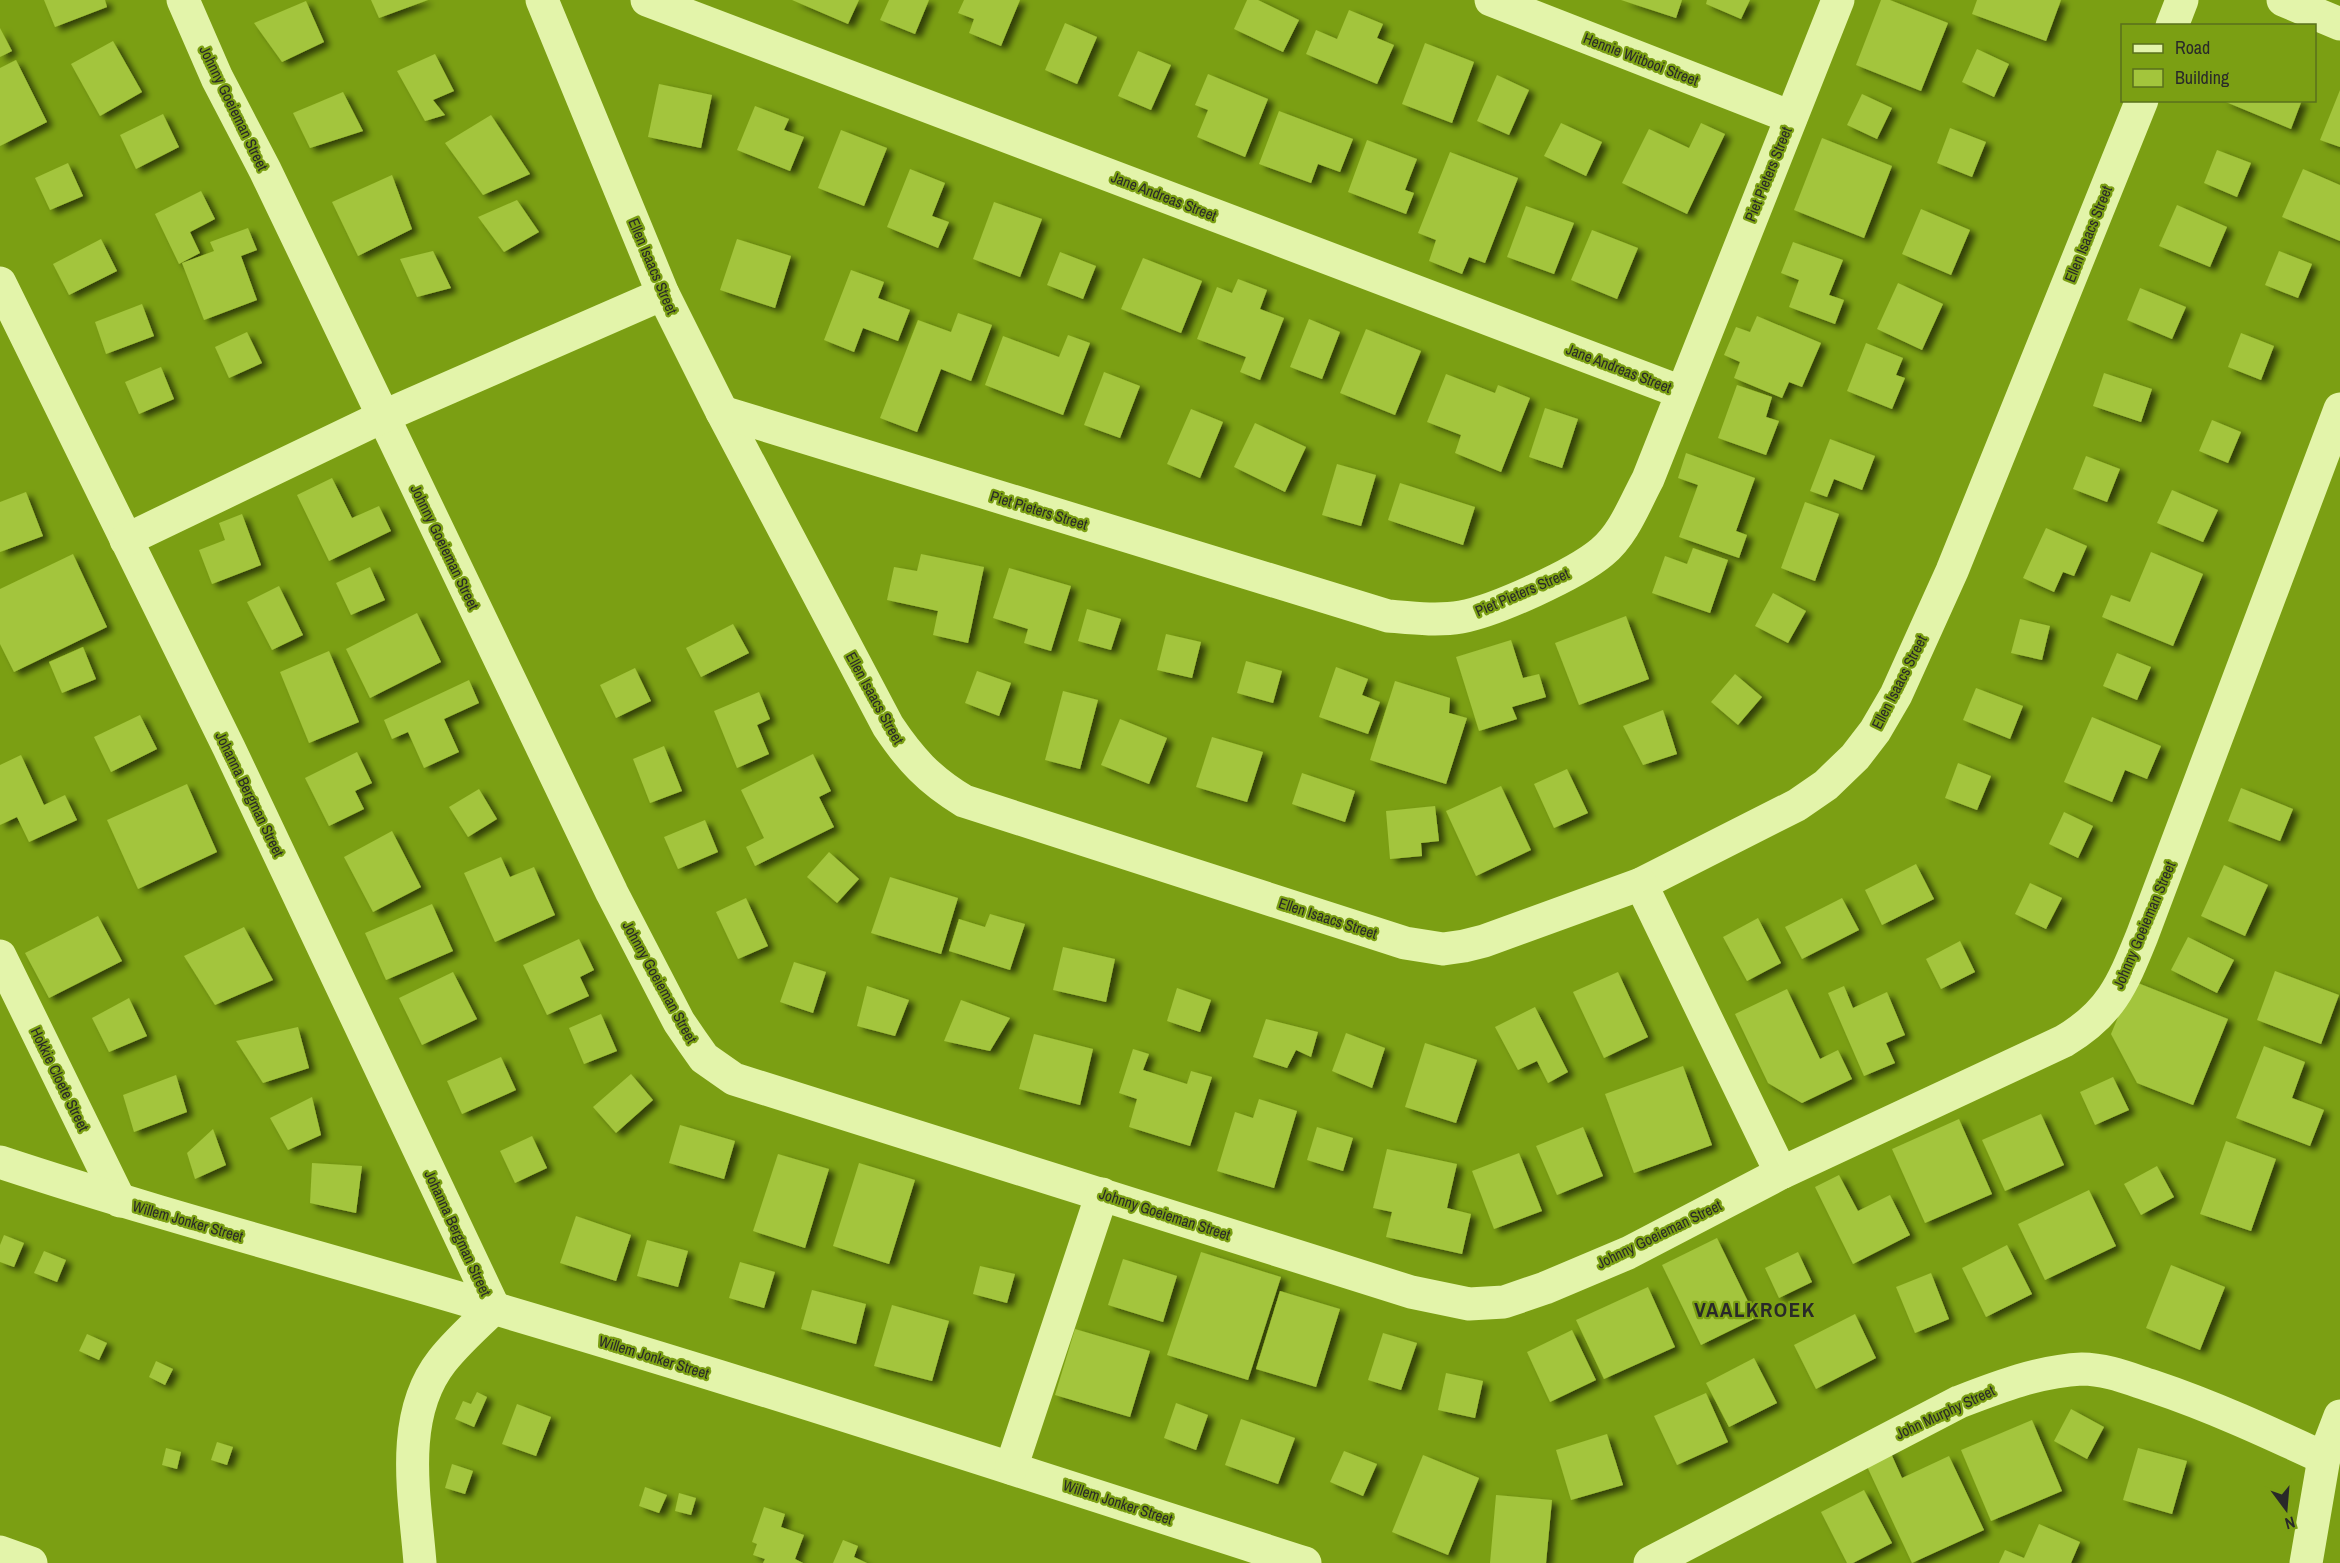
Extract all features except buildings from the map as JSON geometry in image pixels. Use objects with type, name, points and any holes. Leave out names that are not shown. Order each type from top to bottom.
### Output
[{"type":"street","name":"Johnny Goeieman Street","points":[[183,0],[217,78],[265,170],[612,893],[679,1022],[704,1058],[734,1079],[1411,1292],[1469,1304],[1504,1302],[1545,1288],[1628,1252],[1781,1173],[2064,1041],[2083,1030],[2102,1013],[2122,984],[2142,936],[2340,409]]},
{"type":"street","name":"Ellen Isaacs Street","points":[[542,0],[663,294],[722,412],[888,726],[919,768],[943,789],[964,801],[1424,948],[1443,949],[1484,941],[1641,884],[1797,805],[1826,785],[1855,757],[1875,731],[1896,695],[1952,571],[2141,102]]},
{"type":"street","name":"Jane Andreas Street","points":[[647,0],[1681,392]]},
{"type":"street","name":"Hennie Witbooi Street","points":[[1491,0],[1791,117]]},
{"type":"street","name":"Piet Pieters Street","points":[[722,412],[1388,616],[1422,619],[1462,617],[1499,605],[1539,588],[1603,552],[1620,532],[1648,478],[1838,0]]},
{"type":"street","points":[[2173,24],[2182,0]]},
{"type":"street","points":[[2283,0],[2340,24]]},
{"type":"street","name":"Johanna Bergman Street","points":[[0,283],[338,975],[494,1308]]},
{"type":"street","points":[[126,540],[382,417],[663,294]]},
{"type":"street","points":[[1641,884],[1781,1173]]},
{"type":"street","name":"Hokkie Cloete Street","points":[[0,956],[120,1201]]},
{"type":"street","name":"Willem Jonker Street","points":[[0,1162],[120,1201],[494,1308],[1011,1468],[1305,1563]]},
{"type":"street","points":[[1011,1468],[1102,1194]]},
{"type":"street","points":[[420,1563],[412,1458],[418,1409],[427,1385],[441,1361],[494,1308]]},
{"type":"street","name":"John Murphy Street","points":[[1650,1563],[1959,1402],[2002,1385],[2045,1374],[2083,1369],[2117,1374],[2227,1413],[2324,1458]]},
{"type":"street","points":[[2306,1563],[2324,1458],[2340,1416]]},
{"type":"street","points":[[0,1552],[30,1563]]},
{"type":"district","name":"VAALKROEK","points":[[1755,1309]]}]
